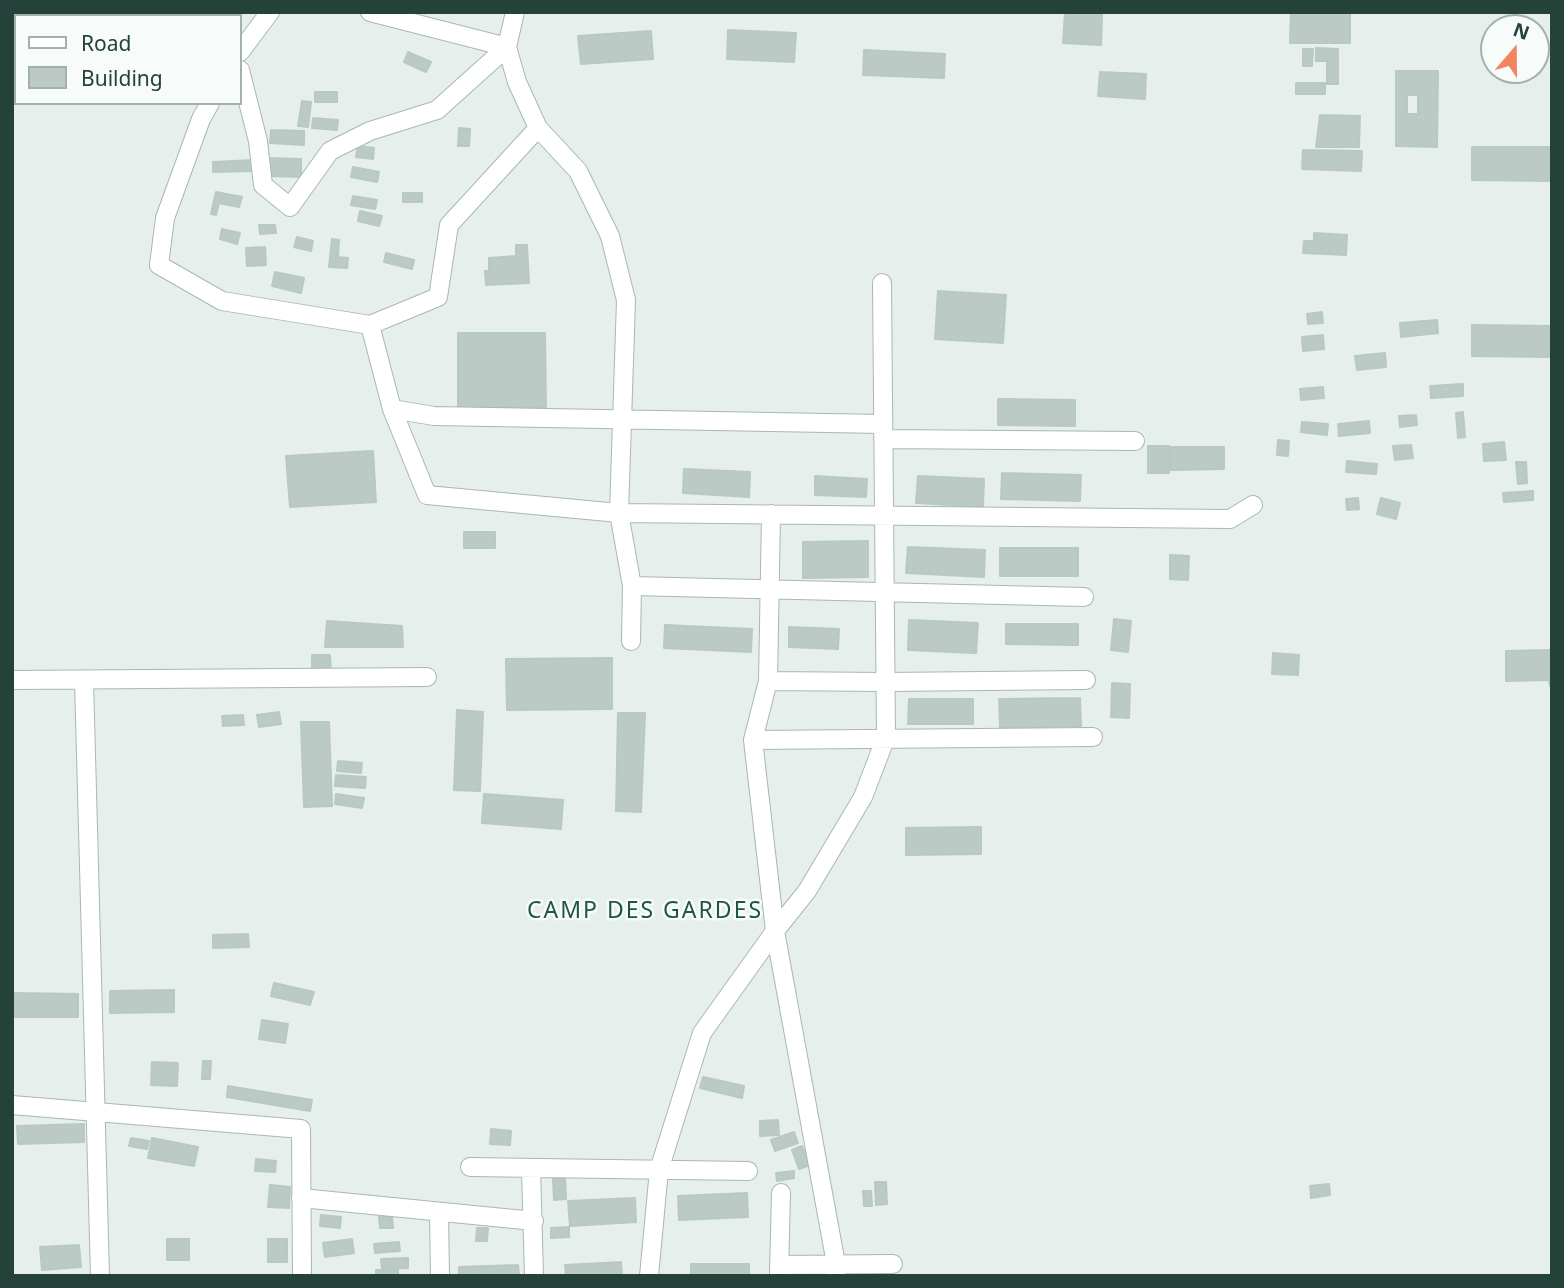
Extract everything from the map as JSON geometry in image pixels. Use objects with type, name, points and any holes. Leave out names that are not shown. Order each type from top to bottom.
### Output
[{"type":"street","points":[[242,49],[270,12]]},
{"type":"street","points":[[370,12],[507,47]]},
{"type":"street","points":[[515,12],[507,47],[517,82],[538,128],[578,171],[610,236],[626,300],[620,513],[632,586],[631,641]]},
{"type":"street","points":[[242,78],[258,141],[263,185],[290,207],[330,151],[370,131],[437,110],[507,47]]},
{"type":"street","points":[[209,105],[201,119],[165,218],[159,265],[222,301],[370,325],[438,297],[449,225],[538,128]]},
{"type":"street","points":[[649,1276],[659,1170],[702,1033],[807,891],[863,797],[886,737],[883,282]]},
{"type":"street","points":[[370,325],[392,410],[426,495],[620,513],[1230,519],[1253,505]]},
{"type":"street","points":[[392,410],[434,416],[623,419],[1135,441]]},
{"type":"street","points":[[771,514],[768,681],[752,740],[775,931],[836,1270]]},
{"type":"street","points":[[632,586],[1084,597]]},
{"type":"street","points":[[12,680],[427,677]]},
{"type":"street","points":[[84,680],[100,1276]]},
{"type":"street","points":[[768,681],[1086,680]]},
{"type":"street","points":[[752,740],[1093,737]]},
{"type":"street","points":[[12,1105],[301,1129],[302,1276]]},
{"type":"street","points":[[470,1167],[748,1171]]},
{"type":"street","points":[[531,1168],[534,1276]]},
{"type":"street","points":[[781,1193],[779,1270],[836,1270],[893,1264]]},
{"type":"street","points":[[301,1198],[534,1221]]},
{"type":"street","points":[[439,1213],[440,1276]]},
{"type":"building","points":[[54,12],[114,12],[114,14]]},
{"type":"building","points":[[1065,12],[1102,12],[1101,45],[1063,43]]},
{"type":"building","points":[[1291,12],[1350,12],[1350,43],[1290,43]]},
{"type":"building","points":[[728,30],[796,33],[794,62],[727,59]]},
{"type":"building","points":[[651,31],[653,59],[581,64],[578,36]]},
{"type":"building","points":[[1316,48],[1338,49],[1338,84],[1327,84],[1327,61],[1316,61]]},
{"type":"building","points":[[1303,49],[1313,49],[1312,66],[1303,66]]},
{"type":"building","points":[[864,50],[945,54],[944,78],[863,75]]},
{"type":"building","points":[[408,52],[431,62],[426,72],[404,62]]},
{"type":"building","points":[[1396,71],[1438,71],[1437,147],[1396,146]],"holes":[[[1407,95],[1418,95],[1418,114],[1407,114]]]},
{"type":"building","points":[[1100,72],[1146,74],[1145,99],[1098,96]]},
{"type":"building","points":[[1296,83],[1325,83],[1325,94],[1296,94]]},
{"type":"building","points":[[315,92],[337,92],[337,102],[315,102]]},
{"type":"building","points":[[302,101],[311,102],[308,127],[298,126]]},
{"type":"building","points":[[1320,115],[1360,116],[1359,147],[1316,147]]},
{"type":"building","points":[[313,118],[338,120],[337,130],[312,128]]},
{"type":"building","points":[[459,128],[470,129],[469,146],[458,146]]},
{"type":"building","points":[[271,130],[304,131],[304,145],[270,143]]},
{"type":"building","points":[[358,146],[374,148],[373,159],[356,157]]},
{"type":"building","points":[[1472,147],[1552,147],[1552,181],[1472,180]]},
{"type":"building","points":[[1303,150],[1362,151],[1361,171],[1302,169]]},
{"type":"building","points":[[268,158],[301,159],[301,177],[267,176]]},
{"type":"building","points":[[254,160],[254,171],[213,172],[213,162]]},
{"type":"building","points":[[353,167],[379,172],[377,182],[351,177]]},
{"type":"building","points":[[216,192],[242,197],[239,207],[219,203],[216,215],[211,214]]},
{"type":"building","points":[[403,193],[422,193],[422,202],[403,202]]},
{"type":"building","points":[[353,196],[377,200],[375,209],[351,205]]},
{"type":"building","points":[[360,211],[382,216],[379,226],[358,221]]},
{"type":"building","points":[[259,225],[275,225],[276,233],[260,234]]},
{"type":"building","points":[[222,229],[240,233],[237,244],[220,239]]},
{"type":"building","points":[[1314,233],[1347,235],[1346,255],[1303,253],[1304,241],[1314,241]]},
{"type":"building","points":[[297,237],[313,241],[311,251],[294,247]]},
{"type":"building","points":[[332,239],[339,240],[338,257],[348,258],[347,268],[329,267]]},
{"type":"building","points":[[516,245],[527,245],[529,283],[486,285],[485,271],[489,271],[489,258],[516,256]]},
{"type":"building","points":[[265,247],[266,265],[247,266],[246,248]]},
{"type":"building","points":[[386,253],[414,260],[412,269],[384,262]]},
{"type":"building","points":[[275,272],[304,278],[301,293],[272,286]]},
{"type":"building","points":[[938,291],[1006,295],[1003,343],[935,339]]},
{"type":"building","points":[[1322,312],[1323,323],[1308,324],[1307,314]]},
{"type":"building","points":[[1437,320],[1438,333],[1401,337],[1400,323]]},
{"type":"building","points":[[1472,325],[1552,326],[1552,357],[1472,356]]},
{"type":"building","points":[[458,333],[545,333],[546,407],[458,407]]},
{"type":"building","points":[[1323,335],[1324,349],[1303,351],[1302,337]]},
{"type":"building","points":[[1385,353],[1386,367],[1357,370],[1355,356]]},
{"type":"building","points":[[1463,384],[1463,396],[1431,398],[1430,386]]},
{"type":"building","points":[[1323,387],[1324,398],[1301,400],[1300,389]]},
{"type":"building","points":[[998,399],[1075,400],[1075,426],[998,425]]},
{"type":"building","points":[[1463,412],[1465,437],[1458,438],[1456,413]]},
{"type":"building","points":[[1416,415],[1417,425],[1400,427],[1399,416]]},
{"type":"building","points":[[1369,421],[1370,433],[1339,436],[1338,424]]},
{"type":"building","points":[[1302,422],[1328,424],[1327,435],[1301,432]]},
{"type":"building","points":[[1278,440],[1289,441],[1288,456],[1277,455]]},
{"type":"building","points":[[1504,442],[1506,460],[1484,461],[1483,444]]},
{"type":"building","points":[[1411,445],[1413,458],[1395,460],[1393,446]]},
{"type":"building","points":[[1148,446],[1169,446],[1169,473],[1148,473]]},
{"type":"building","points":[[1171,447],[1224,447],[1224,469],[1171,470]]},
{"type":"building","points":[[373,451],[376,502],[290,507],[286,456]]},
{"type":"building","points":[[1347,461],[1377,464],[1376,474],[1346,472]]},
{"type":"building","points":[[1516,462],[1526,462],[1527,483],[1518,484]]},
{"type":"building","points":[[684,469],[750,472],[749,497],[683,493]]},
{"type":"building","points":[[1002,473],[1081,475],[1080,501],[1001,499]]},
{"type":"building","points":[[815,476],[867,479],[866,497],[815,495]]},
{"type":"building","points":[[918,476],[984,479],[983,507],[916,503]]},
{"type":"building","points":[[1533,491],[1533,500],[1504,502],[1503,493]]},
{"type":"building","points":[[1358,498],[1359,509],[1347,510],[1346,499]]},
{"type":"building","points":[[1381,498],[1400,503],[1396,519],[1377,514]]},
{"type":"building","points":[[464,532],[495,532],[495,548],[464,548]]},
{"type":"building","points":[[868,541],[868,577],[803,578],[803,542]]},
{"type":"building","points":[[908,547],[985,550],[984,577],[906,573]]},
{"type":"building","points":[[1000,548],[1078,548],[1078,576],[1000,576]]},
{"type":"building","points":[[1170,555],[1189,556],[1188,580],[1170,579]]},
{"type":"building","points":[[1114,619],[1131,621],[1128,652],[1111,650]]},
{"type":"building","points":[[909,620],[978,623],[976,653],[908,650]]},
{"type":"building","points":[[327,621],[402,626],[403,647],[325,647]]},
{"type":"building","points":[[1006,624],[1078,624],[1078,645],[1006,644]]},
{"type":"building","points":[[665,625],[752,629],[751,652],[664,648]]},
{"type":"building","points":[[789,627],[839,629],[838,649],[789,647]]},
{"type":"building","points":[[1552,650],[1552,686],[1549,680],[1506,681],[1506,651]]},
{"type":"building","points":[[1273,653],[1299,655],[1298,675],[1272,674]]},
{"type":"building","points":[[312,655],[330,655],[331,674],[312,675]]},
{"type":"building","points":[[612,658],[612,709],[507,710],[506,659]]},
{"type":"building","points":[[1112,683],[1130,684],[1129,718],[1111,717]]},
{"type":"building","points":[[1080,698],[1081,726],[1000,728],[999,699]]},
{"type":"building","points":[[909,699],[973,699],[973,724],[908,724]]},
{"type":"building","points":[[457,710],[483,712],[480,791],[454,790]]},
{"type":"building","points":[[279,712],[281,724],[259,727],[257,715]]},
{"type":"building","points":[[618,713],[645,713],[641,812],[616,811]]},
{"type":"building","points":[[243,715],[244,725],[223,726],[222,716]]},
{"type":"building","points":[[301,722],[329,722],[332,806],[304,807]]},
{"type":"building","points":[[338,761],[362,763],[361,773],[337,771]]},
{"type":"building","points":[[336,775],[366,777],[365,788],[335,786]]},
{"type":"building","points":[[336,794],[364,798],[362,808],[335,804]]},
{"type":"building","points":[[484,794],[563,800],[561,829],[482,823]]},
{"type":"building","points":[[981,827],[981,854],[906,855],[906,828]]},
{"type":"building","points":[[248,934],[249,947],[213,948],[213,935]]},
{"type":"building","points":[[274,983],[314,992],[310,1005],[271,996]]},
{"type":"building","points":[[174,990],[174,1012],[110,1013],[110,991]]},
{"type":"building","points":[[12,993],[78,994],[78,1017],[12,1017]]},
{"type":"building","points":[[262,1020],[288,1024],[285,1043],[259,1039]]},
{"type":"building","points":[[203,1061],[211,1061],[210,1079],[202,1079]]},
{"type":"building","points":[[152,1062],[178,1063],[177,1086],[151,1085]]},
{"type":"building","points":[[703,1077],[744,1086],[742,1098],[700,1088]]},
{"type":"building","points":[[228,1086],[312,1100],[310,1111],[227,1097]]},
{"type":"building","points":[[778,1120],[779,1135],[760,1136],[760,1121]]},
{"type":"building","points":[[84,1124],[84,1142],[18,1144],[17,1126]]},
{"type":"building","points":[[491,1129],[511,1131],[510,1145],[490,1144]]},
{"type":"building","points":[[794,1132],[798,1143],[775,1151],[771,1140]]},
{"type":"building","points":[[131,1138],[149,1141],[147,1149],[129,1146]]},
{"type":"building","points":[[152,1138],[198,1147],[194,1166],[148,1158]]},
{"type":"building","points":[[802,1146],[810,1165],[799,1169],[792,1150]]},
{"type":"building","points":[[256,1159],[276,1161],[275,1172],[255,1171]]},
{"type":"building","points":[[794,1171],[794,1178],[777,1181],[776,1173]]},
{"type":"building","points":[[553,1178],[565,1178],[566,1199],[554,1200]]},
{"type":"building","points":[[875,1182],[886,1182],[887,1204],[876,1205]]},
{"type":"building","points":[[1329,1184],[1330,1195],[1311,1198],[1310,1186]]},
{"type":"building","points":[[270,1185],[290,1187],[289,1208],[268,1207]]},
{"type":"building","points":[[863,1191],[871,1191],[872,1206],[864,1206]]},
{"type":"building","points":[[747,1193],[748,1217],[679,1220],[678,1196]]},
{"type":"building","points":[[635,1198],[636,1222],[570,1226],[568,1201]]},
{"type":"building","points":[[321,1215],[341,1217],[340,1228],[320,1226]]},
{"type":"building","points":[[392,1216],[393,1228],[380,1228],[379,1217]]},
{"type":"building","points":[[569,1227],[569,1237],[551,1238],[551,1228]]},
{"type":"building","points":[[477,1228],[488,1228],[487,1241],[476,1241]]},
{"type":"building","points":[[167,1239],[189,1239],[189,1260],[167,1260]]},
{"type":"building","points":[[268,1239],[287,1239],[287,1262],[268,1262]]},
{"type":"building","points":[[352,1239],[354,1253],[325,1257],[323,1243]]},
{"type":"building","points":[[399,1242],[400,1251],[375,1253],[374,1244]]},
{"type":"building","points":[[79,1245],[81,1267],[42,1270],[40,1247]]},
{"type":"building","points":[[408,1258],[408,1268],[382,1269],[381,1259]]},
{"type":"building","points":[[621,1262],[622,1276],[566,1276],[565,1265]]},
{"type":"building","points":[[691,1264],[749,1264],[749,1276],[691,1276]]},
{"type":"building","points":[[518,1265],[519,1276],[459,1276],[459,1267]]},
{"type":"building","points":[[398,1269],[398,1276],[376,1276],[376,1270]]},
{"type":"district","name":"CAMP DES GARDES","points":[[645,911]]}]
